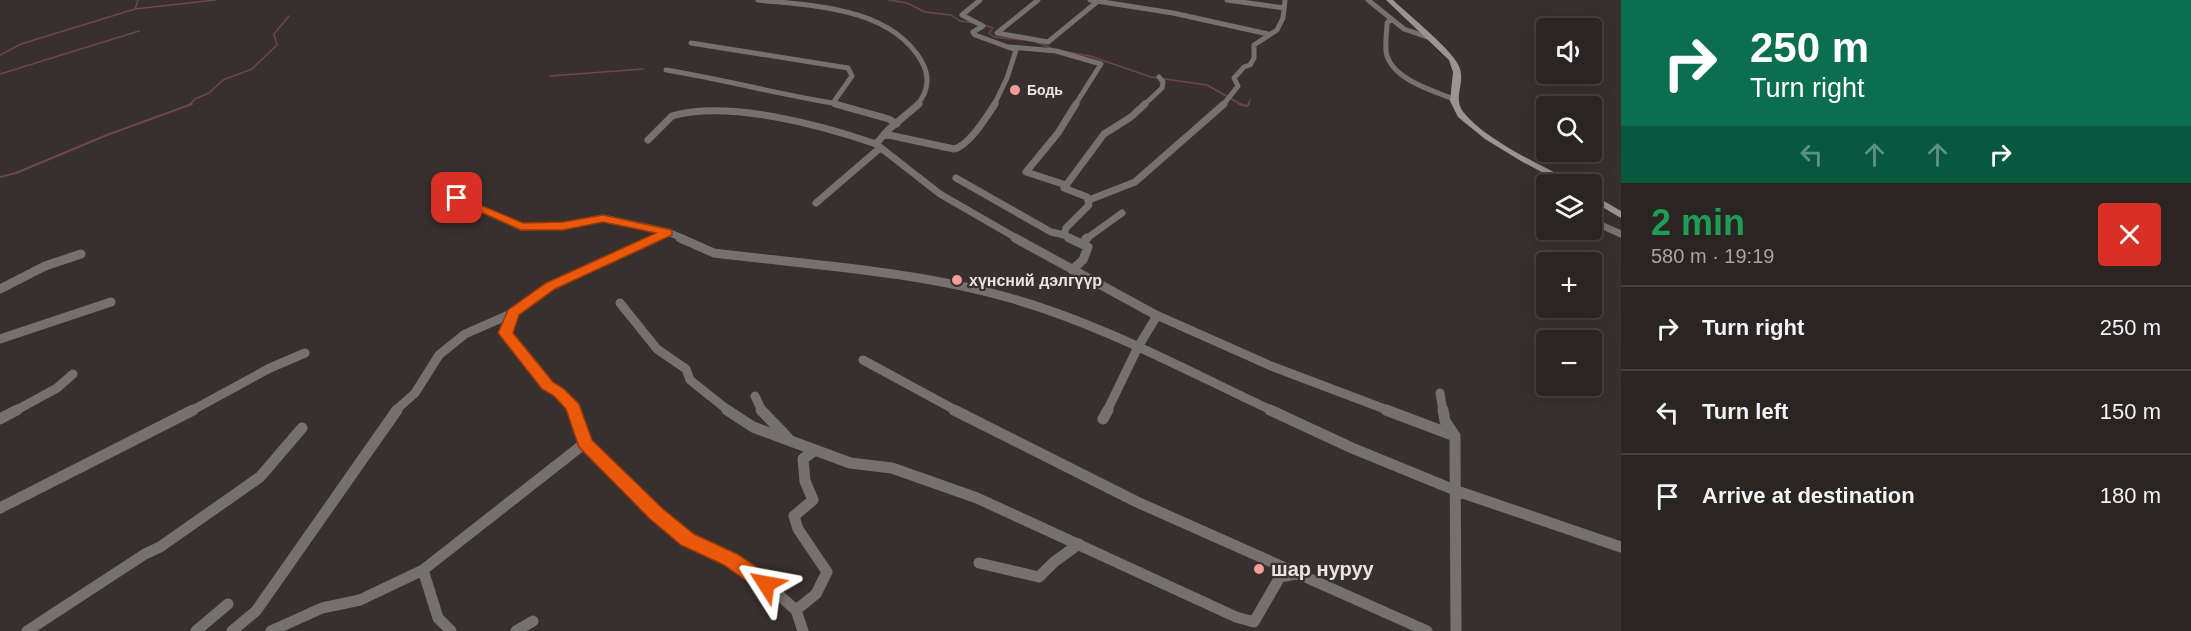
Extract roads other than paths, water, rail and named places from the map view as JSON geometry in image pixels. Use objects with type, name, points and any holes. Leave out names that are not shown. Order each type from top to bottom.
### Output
[{"type":"main road","points":[[1389,0],[1452,59],[1458,72],[1453,93],[1455,106],[1465,118],[1486,135],[1547,174]]},
{"type":"main road","points":[[1602,203],[1621,215]]},
{"type":"street","points":[[758,0],[851,13],[867,19],[909,42],[918,53],[925,69],[927,87],[919,102],[884,134],[878,146],[816,203]]},
{"type":"street","points":[[884,134],[959,148],[978,130],[1003,91],[1016,50],[975,36],[972,32],[982,26],[962,15],[980,0]]},
{"type":"street","points":[[1038,0],[997,33],[1048,42],[1098,1]]},
{"type":"street","points":[[1090,0],[1173,13],[1268,34]]},
{"type":"street","points":[[1227,0],[1284,8]]},
{"type":"street","points":[[1089,200],[1135,182],[1159,163],[1181,140],[1201,126],[1232,96],[1238,86],[1234,78],[1244,67],[1250,65],[1254,58],[1254,45],[1261,37],[1273,33],[1280,26],[1285,0]]},
{"type":"street","points":[[1368,0],[1390,20],[1417,36],[1430,38]]},
{"type":"street","points":[[1390,20],[1387,23],[1386,47],[1389,62],[1422,87],[1454,99]]},
{"type":"street","points":[[691,43],[848,68],[852,76],[833,103]]},
{"type":"street","points":[[1010,47],[1028,47],[1088,59],[1101,64],[1058,133],[1026,172],[1066,185]]},
{"type":"street","points":[[666,70],[723,79],[776,94],[833,103],[889,119],[897,124]]},
{"type":"street","points":[[1064,235],[1066,228],[1089,205],[1087,196],[1064,188],[1104,134],[1131,117],[1162,88],[1163,82],[1159,76]]},
{"type":"street","points":[[648,140],[672,116],[743,111],[841,132],[878,146],[931,189],[1025,245],[1120,292],[1154,314],[1271,366],[1455,436]]},
{"type":"street","points":[[956,178],[1051,232],[1064,235],[1088,248],[1083,260],[1072,270]]},
{"type":"street","points":[[457,198],[521,227],[563,226],[603,218],[668,232],[714,254],[957,285],[1076,319],[1342,443],[1457,491],[1621,547]]},
{"type":"street","points":[[1082,244],[1088,237],[1122,213]]},
{"type":"street","points":[[1602,225],[1621,234]]},
{"type":"street","points":[[232,631],[256,611],[394,412],[415,393],[439,355],[465,334],[513,313],[550,286],[668,232]]},
{"type":"street","points":[[0,289],[45,266],[81,254]]},
{"type":"street","points":[[0,339],[111,302]]},
{"type":"street","points":[[620,303],[657,349],[686,369],[690,380],[713,400],[753,427],[850,463],[892,468],[977,498],[1236,617],[1254,622],[1280,577],[1301,573]]},
{"type":"street","points":[[513,313],[506,333],[548,386],[559,392],[573,408],[585,443],[656,514],[687,539],[730,560],[766,584],[796,610],[803,631]]},
{"type":"street","points":[[1103,419],[1138,347],[1155,319],[1154,314]]},
{"type":"street","points":[[0,508],[154,431],[270,368],[304,353]]},
{"type":"street","points":[[863,360],[979,423],[1137,502],[1427,631]]},
{"type":"street","points":[[0,419],[57,388],[74,374]]},
{"type":"street","points":[[1440,393],[1445,421],[1455,436],[1456,631]]},
{"type":"street","points":[[755,396],[767,419],[794,443]]},
{"type":"street","points":[[27,631],[145,554],[160,547],[260,477],[302,428]]},
{"type":"street","points":[[272,631],[322,608],[360,600],[423,570],[585,443]]},
{"type":"street","points":[[796,610],[810,602],[826,579],[827,572],[798,529],[794,516],[813,500],[806,481],[803,459],[815,450]]},
{"type":"street","points":[[980,563],[1039,577],[1054,562],[1079,544]]},
{"type":"street","points":[[423,570],[438,618],[451,631]]},
{"type":"street","points":[[196,631],[228,604]]},
{"type":"street","points":[[516,631],[533,621]]},
{"type":"waterway","points":[[135,9],[138,0]]},
{"type":"waterway","points":[[135,9],[215,0]]},
{"type":"waterway","points":[[889,0],[907,3],[925,12],[951,15],[960,21],[975,23]]},
{"type":"waterway","points":[[0,55],[21,44],[135,9]]},
{"type":"waterway","points":[[189,105],[195,99],[209,93],[223,80],[252,69],[277,45],[274,34],[289,16]]},
{"type":"waterway","points":[[981,24],[993,28],[989,33],[994,37],[1022,40]]},
{"type":"waterway","points":[[0,74],[139,31]]},
{"type":"waterway","points":[[1034,41],[1053,49]]},
{"type":"waterway","points":[[1063,51],[1090,56],[1151,77],[1207,85],[1241,105]]},
{"type":"waterway","points":[[550,76],[643,69]]},
{"type":"waterway","points":[[1248,105],[1250,100]]},
{"type":"waterway","points":[[0,177],[16,173],[107,135],[192,104]]},
{"type":"waterway","points":[[1241,105],[1248,105]]},
{"type":"place","name":"Бодь","points":[[1015,90]]},
{"type":"place","name":"хүнсний дэлгүүр","points":[[957,280]]},
{"type":"place","name":"шар нуруу","points":[[1259,569]]}]
